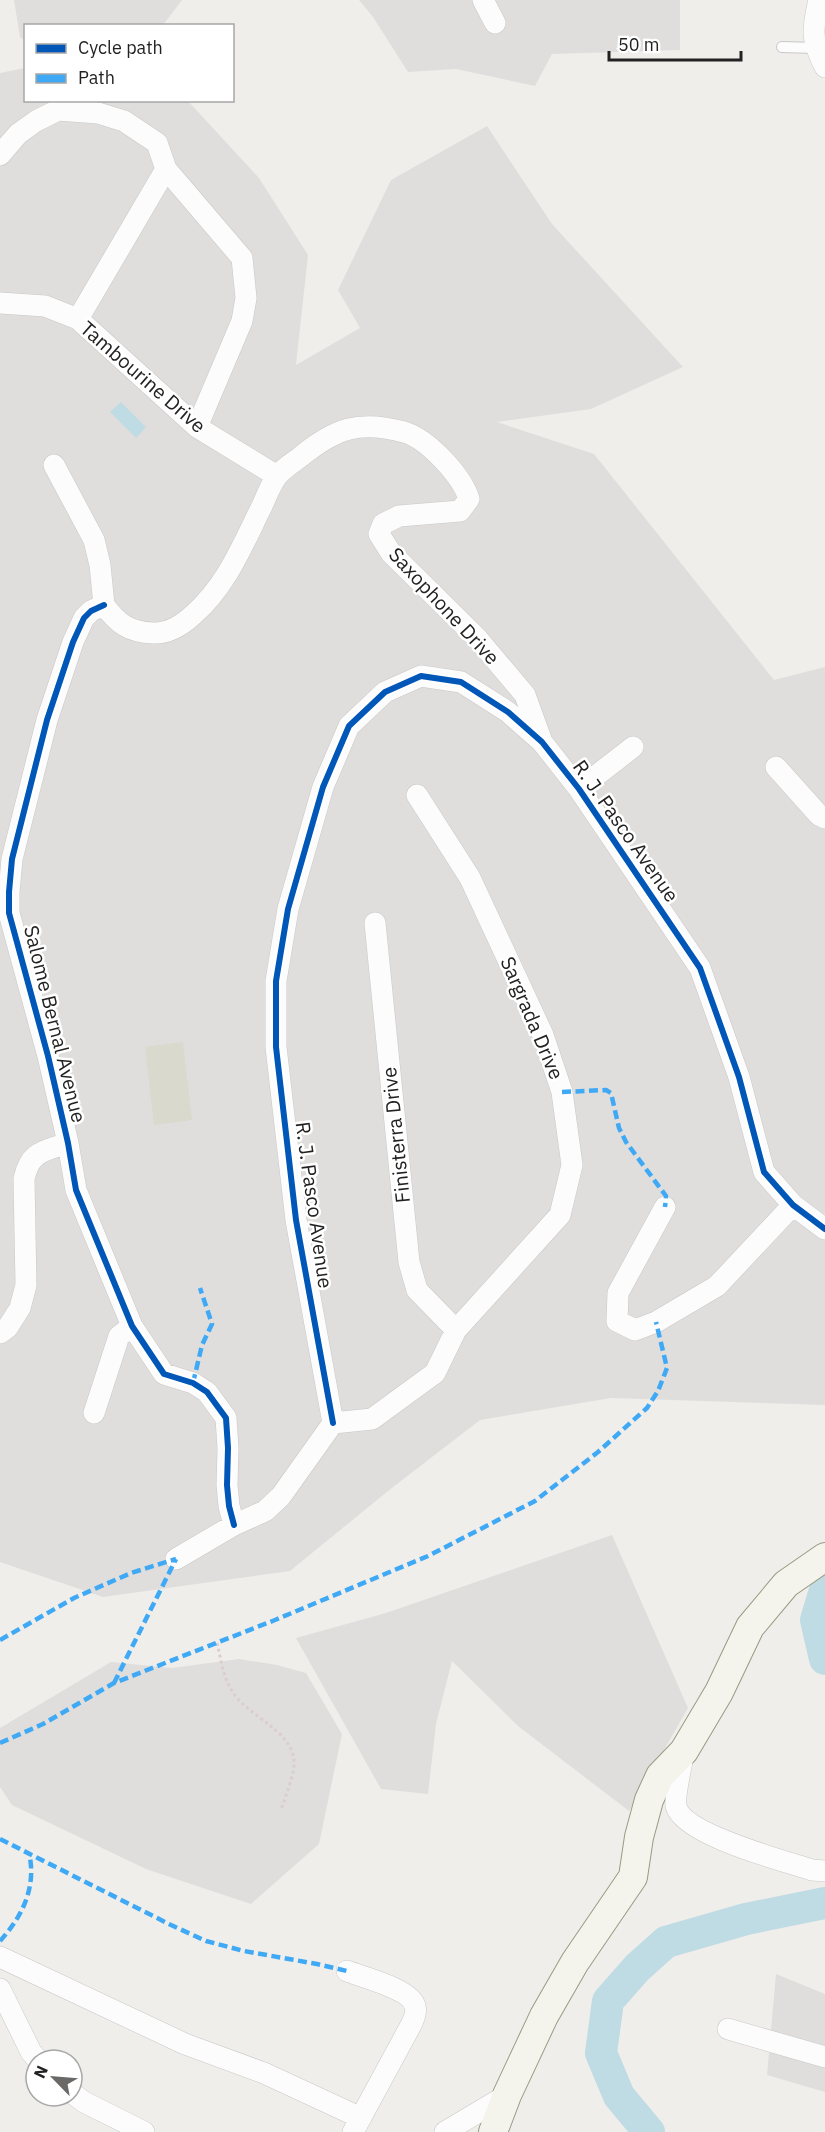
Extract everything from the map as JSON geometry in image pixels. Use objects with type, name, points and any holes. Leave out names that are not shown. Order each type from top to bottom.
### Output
[{"type":"street","points":[[483,0],[495,23]]},
{"type":"street","points":[[819,0],[812,27],[815,48],[825,67]]},
{"type":"street","points":[[0,155],[18,134],[36,121],[58,110],[98,113],[124,121],[157,143],[166,169],[243,258],[246,298],[242,321],[197,427]]},
{"type":"street","points":[[78,319],[166,169]]},
{"type":"street","name":"Tambourine Drive","points":[[0,303],[45,306],[78,319],[197,427],[277,476]]},
{"type":"street","name":"Saxophone Drive","points":[[104,605],[115,620],[128,629],[144,633],[160,633],[182,625],[206,604],[233,566],[277,476],[336,433],[358,426],[389,428],[412,435],[440,456],[467,491],[469,499],[460,511],[399,516],[382,524],[379,534],[391,554],[477,638],[525,694],[542,742]]},
{"type":"street","points":[[54,465],[94,540],[100,565],[104,605]]},
{"type":"street","name":"Salome Bernal Avenue","points":[[104,605],[91,611],[84,618],[69,653],[47,720],[12,859],[9,913],[48,1056],[68,1143],[75,1190],[132,1326],[164,1374],[193,1383],[207,1392],[226,1418],[228,1506],[234,1525]]},
{"type":"street","name":"R. J. Pasco Avenue","points":[[333,1423],[296,1220],[276,1047],[276,981],[288,909],[323,787],[349,726],[385,692],[421,676],[461,682],[508,711],[542,742],[579,789],[700,968],[740,1077],[765,1172],[793,1205],[825,1229]]},
{"type":"street","points":[[579,789],[633,747]]},
{"type":"street","points":[[776,767],[819,815],[825,818]]},
{"type":"street","name":"Sargrada Drive","points":[[333,1423],[372,1419],[435,1373],[456,1330],[560,1215],[572,1165],[562,1092],[543,1035],[470,878],[417,795]]},
{"type":"street","name":"Finisterra Drive","points":[[375,923],[409,1262],[417,1290],[456,1330]]},
{"type":"street","points":[[0,1333],[8,1327],[20,1308],[26,1285],[24,1190],[27,1167],[36,1154],[68,1143]]},
{"type":"street","points":[[664,1208],[618,1293],[617,1321],[635,1330],[656,1322],[717,1286],[793,1205]]},
{"type":"street","points":[[94,1413],[119,1336],[132,1326]]},
{"type":"street","points":[[176,1559],[234,1525],[265,1511],[281,1496],[333,1423]]},
{"type":"street","points":[[494,2132],[507,2095],[544,2016],[575,1962],[633,1877],[639,1837],[649,1800],[660,1776],[684,1750],[719,1692],[750,1627],[786,1584],[825,1557]]},
{"type":"street","points":[[684,1750],[676,1805],[682,1816],[708,1834],[738,1847],[812,1870],[825,1871]]},
{"type":"street","points":[[0,1957],[185,2044],[255,2068],[357,2125],[411,2025],[415,2015],[415,2005],[400,1991],[347,1971]]},
{"type":"street","points":[[0,1989],[29,2048]]},
{"type":"street","points":[[728,2029],[825,2057]]},
{"type":"street","points":[[445,2132],[507,2095]]},
{"type":"street","points":[[84,2102],[144,2132]]},
{"type":"lane","points":[[782,47],[815,48]]},
{"type":"path","points":[[217,1643],[225,1679],[233,1693],[258,1718],[277,1731],[289,1743],[294,1762],[281,1810]]},
{"type":"shaded area","points":[[14,0],[182,0],[164,24],[24,24],[24,40],[20,37]]},
{"type":"shaded area","points":[[359,0],[680,0],[680,50],[552,54],[535,86],[456,69],[408,72],[373,17]]},
{"type":"shaded area","points":[[24,68],[24,102],[189,102],[259,178],[308,255],[296,365],[360,328],[338,290],[391,180],[487,126],[552,224],[683,367],[591,409],[497,422],[594,454],[774,680],[825,667],[825,1405],[611,1398],[480,1420],[290,1571],[103,1597],[0,1562],[0,73]]},
{"type":"shaded area","points":[[183,1042],[192,1120],[154,1125],[145,1047]]},
{"type":"shaded area","points":[[612,1535],[688,1708],[629,1811],[518,1726],[452,1661],[436,1724],[428,1794],[381,1789],[296,1638],[386,1613]]},
{"type":"shaded area","points":[[239,1659],[277,1665],[306,1673],[342,1734],[319,1844],[251,1904],[146,1869],[12,1805],[0,1787],[0,1728],[111,1662],[172,1668]]},
{"type":"shaded area","points":[[776,1974],[825,1994],[825,2092],[767,2075]]},
{"type":"water","points":[[121,402],[146,427],[136,438],[110,412]]},
{"type":"waterway","points":[[825,1590],[816,1620],[825,1659]]},
{"type":"waterway","points":[[649,2132],[619,2096],[601,2053],[608,2001],[637,1968],[666,1942],[746,1919],[825,1903]]},
{"type":"marked path","points":[[562,1092],[606,1090],[611,1093],[619,1128],[626,1142],[666,1196],[665,1207]]},
{"type":"marked path","points":[[193,1383],[202,1345],[212,1324],[200,1288]]},
{"type":"marked path","points":[[0,1743],[43,1724],[114,1683],[275,1620],[428,1556],[535,1501],[598,1452],[647,1408],[658,1391],[667,1368],[656,1322]]},
{"type":"marked path","points":[[0,1640],[74,1598],[131,1573],[176,1559]]},
{"type":"marked path","points":[[114,1683],[176,1559]]},
{"type":"marked path","points":[[0,1839],[206,1941],[244,1951],[347,1971]]},
{"type":"marked path","points":[[0,1941],[15,1922],[26,1901],[31,1878],[29,1853]]},
{"type":"cycle path","points":[[104,605],[91,611],[84,618],[73,642],[47,720],[12,859],[9,913],[48,1056],[76,1190],[132,1326],[164,1374],[193,1383],[207,1392],[226,1418],[227,1485],[234,1525]]},
{"type":"cycle path","points":[[333,1423],[296,1220],[276,1047],[276,981],[288,909],[323,787],[349,726],[385,692],[421,676],[461,682],[508,712],[542,742],[579,789],[700,968],[739,1077],[764,1172],[793,1205],[825,1229]]}]
